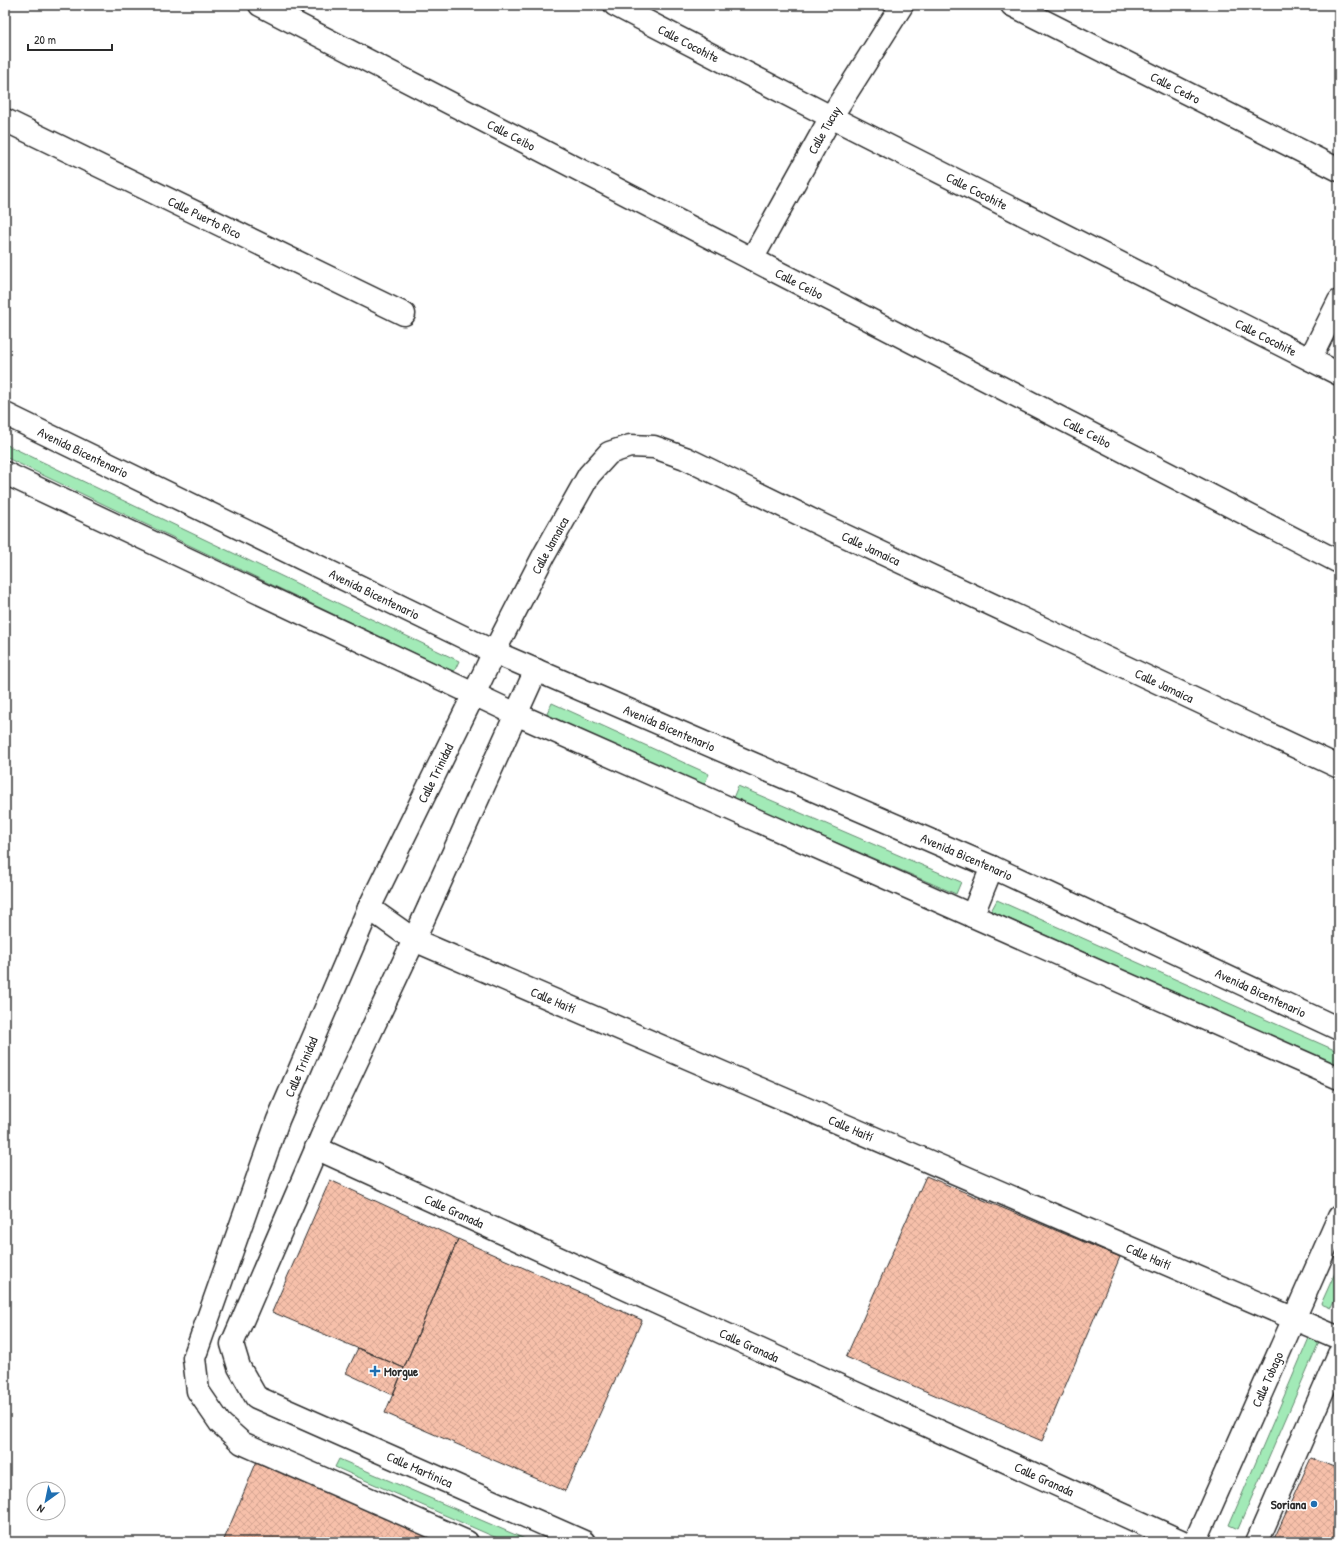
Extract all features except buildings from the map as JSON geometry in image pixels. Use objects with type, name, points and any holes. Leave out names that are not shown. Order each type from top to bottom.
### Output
[{"type":"street","name":"Calle Ceibo","points":[[260,5],[1339,562]]},
{"type":"street","name":"Calle Cocohite","points":[[615,5],[831,117],[1339,374]]},
{"type":"street","name":"Calle Tucuy","points":[[752,260],[831,117],[902,5]]},
{"type":"street","name":"Calle Cedro","points":[[1012,5],[1339,170]]},
{"type":"street","name":"Calle Puerto Rico","points":[[5,120],[404,314]]},
{"type":"street","points":[[1310,359],[1339,301]]},
{"type":"street","name":"Avenida Bicentenario","points":[[5,414],[494,652],[992,867],[1339,1029]]},
{"type":"street","name":"Calle Jamaica","points":[[474,694],[544,555],[589,475],[609,453],[630,446],[654,447],[685,458],[831,529],[1339,767]]},
{"type":"street","points":[[5,473],[516,714],[1339,1078]]},
{"type":"street","points":[[316,1148],[414,940],[536,670]]},
{"type":"street","name":"Calle Trinidad","points":[[467,1542],[242,1443],[220,1423],[198,1392],[194,1358],[278,1120],[369,908],[474,694]]},
{"type":"street","points":[[972,916],[992,867]]},
{"type":"street","name":"Calle Haití","points":[[369,908],[414,940],[1339,1338]]},
{"type":"street","name":"Calle Martinica","points":[[316,1148],[232,1344],[239,1368],[256,1396],[584,1542]]},
{"type":"street","name":"Calle Granada","points":[[316,1148],[1183,1542]]},
{"type":"street","name":"Calle Tobago","points":[[1195,1542],[1339,1217]]},
{"type":"street","points":[[1258,1542],[1339,1354]]},
{"type":"green space","points":[[5,444],[459,661],[454,672],[5,457]]},
{"type":"green space","points":[[552,703],[709,774],[703,787],[546,716]]},
{"type":"green space","points":[[738,786],[961,882],[956,894],[733,798]]},
{"type":"green space","points":[[997,900],[1339,1052],[1339,1066],[991,911]]},
{"type":"green space","points":[[1339,1264],[1339,1292],[1331,1308],[1321,1304]]},
{"type":"green space","points":[[1309,1338],[1319,1342],[1238,1529],[1229,1525]]},
{"type":"green space","points":[[339,1459],[532,1542],[506,1542],[335,1467]]},
{"type":"place","name":"Morgue","points":[[375,1371]]},
{"type":"place","name":"Soriana","points":[[1314,1504]]}]
